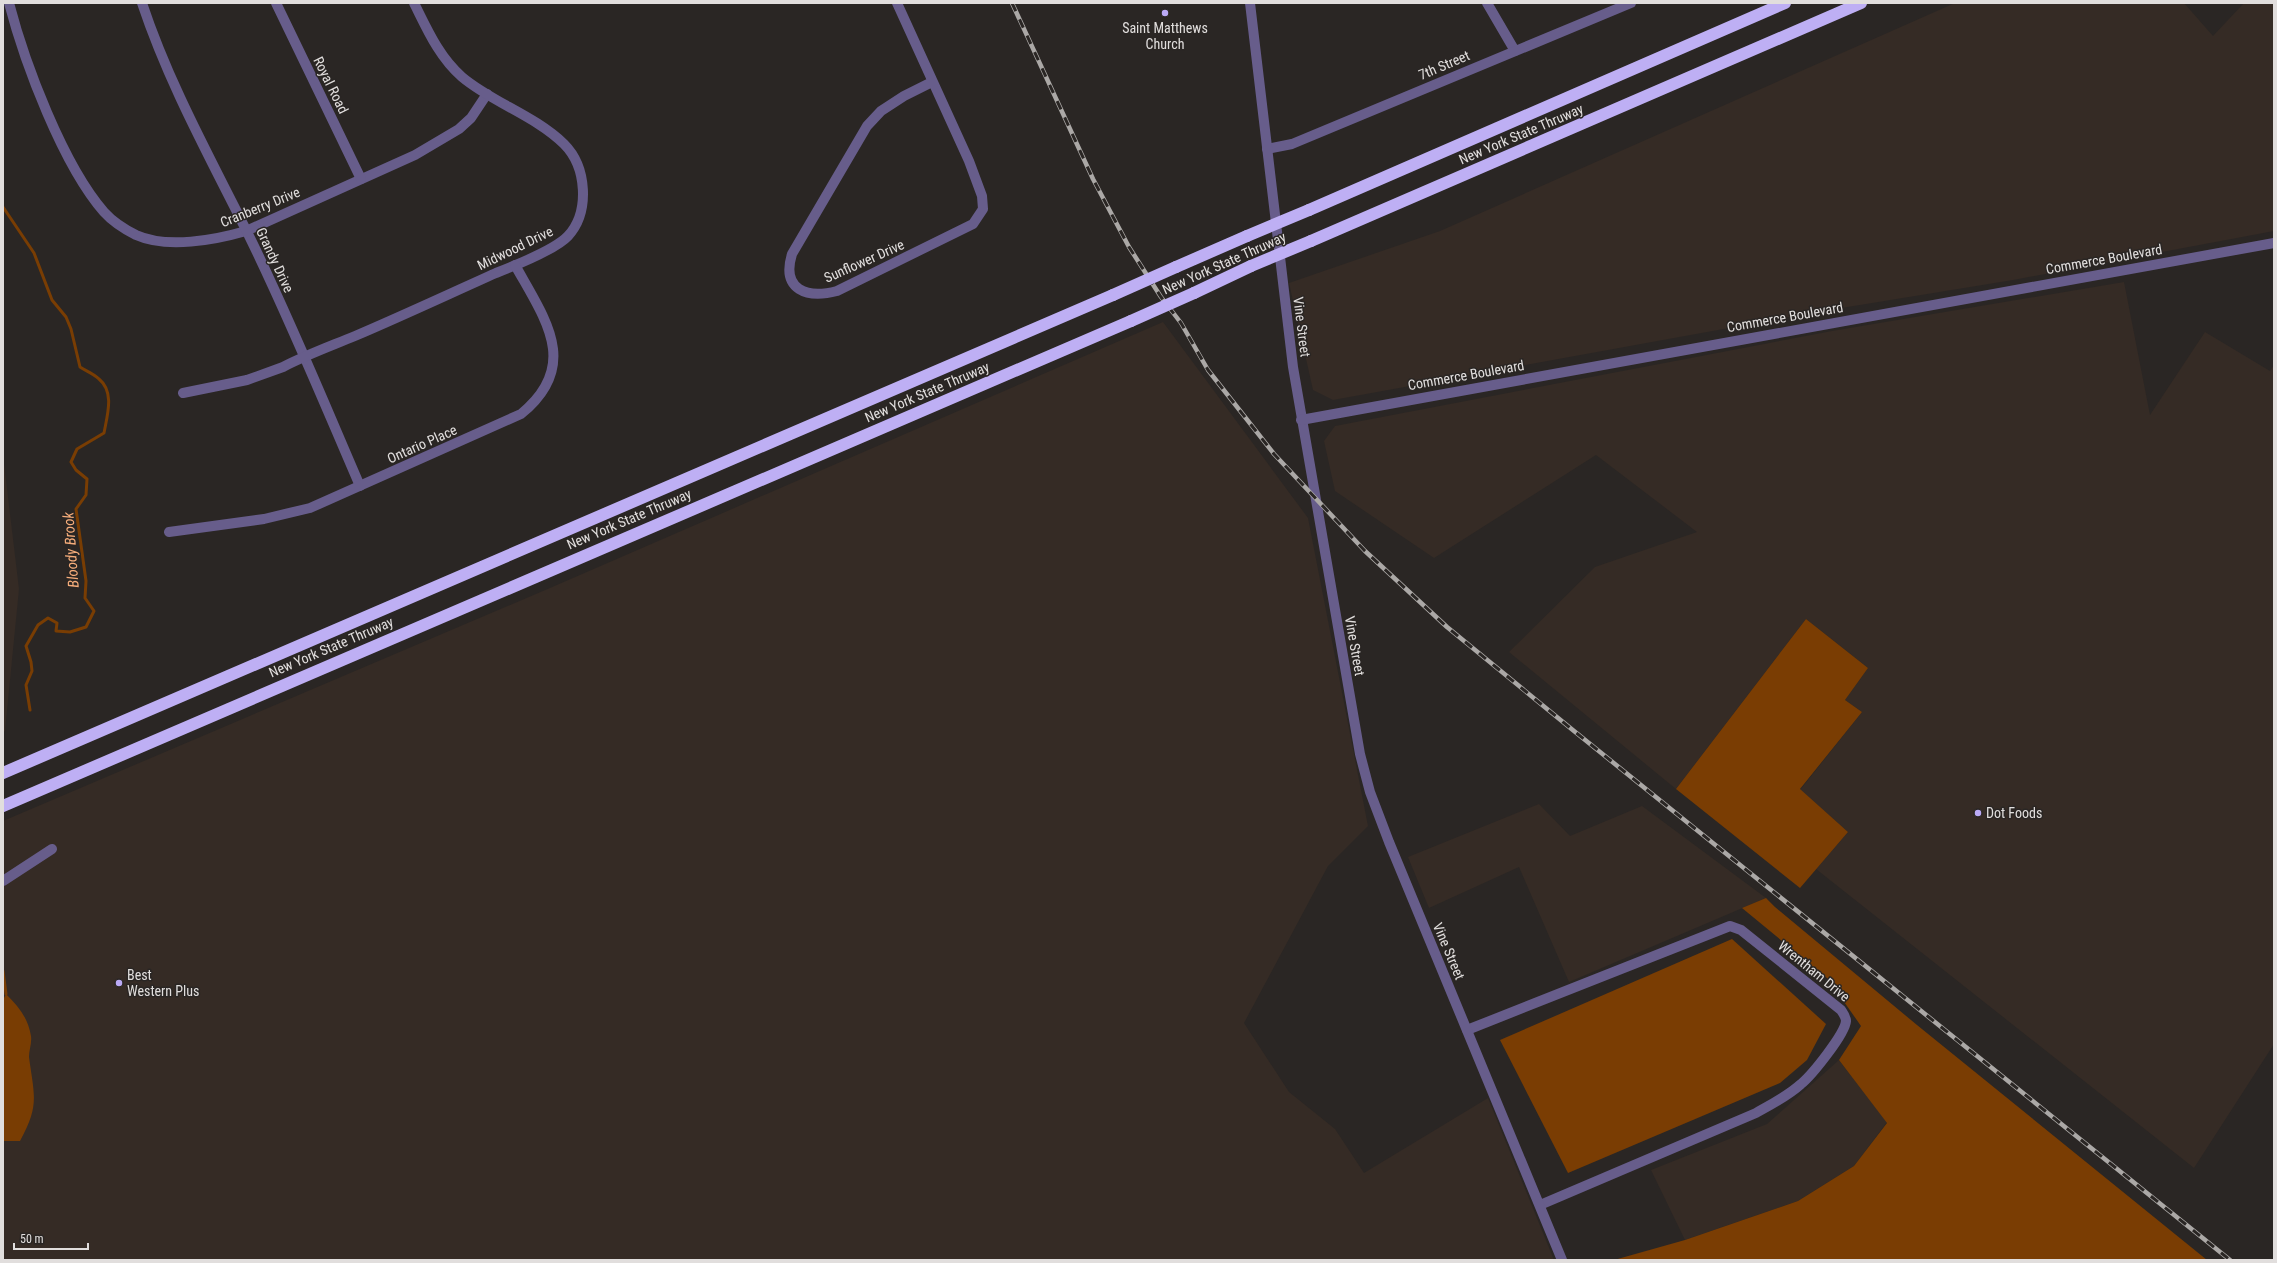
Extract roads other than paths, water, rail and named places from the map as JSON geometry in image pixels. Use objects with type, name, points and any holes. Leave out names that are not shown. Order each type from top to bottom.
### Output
[{"type":"highway","name":"New York State Thruway","points":[[3,773],[1309,210],[1785,3]]},
{"type":"highway","name":"New York State Thruway","points":[[3,806],[1131,321],[1251,266],[1861,3]]},
{"type":"street","name":"Cranberry Drive","points":[[9,3],[34,79],[57,133],[82,183],[105,212],[119,225],[137,235],[157,240],[187,242],[218,239],[246,231],[415,155],[459,129],[471,118],[487,94]]},
{"type":"street","name":"Grandy Drive","points":[[142,3],[167,70],[198,138],[246,231],[304,356],[360,486]]},
{"type":"street","name":"Royal Road","points":[[276,3],[361,179]]},
{"type":"street","name":"Midwood Drive","points":[[183,393],[247,380],[282,367],[304,356],[515,265],[562,242],[568,237],[576,226],[582,207],[584,188],[578,166],[565,145],[543,126],[487,94],[461,76],[445,59],[430,36],[414,3]]},
{"type":"street","name":"Sunflower Drive","points":[[897,3],[969,161],[982,196],[983,210],[978,219],[949,237],[837,291],[823,295],[811,295],[798,289],[790,275],[789,266],[792,254],[854,144],[880,111],[904,96],[932,82]]},
{"type":"street","name":"Vine Street","points":[[1250,3],[1293,367],[1360,754],[1370,792],[1389,842],[1562,1260]]},
{"type":"street","points":[[1487,3],[1515,51]]},
{"type":"street","name":"7th Street","points":[[1267,149],[1292,144],[1631,3]]},
{"type":"street","name":"Commerce Boulevard","points":[[1301,420],[2274,243]]},
{"type":"street","name":"Ontario Place","points":[[169,532],[264,519],[310,508],[509,421],[533,405],[548,383],[554,361],[553,342],[539,308],[515,265]]},
{"type":"street","points":[[3,881],[52,849]]},
{"type":"street","name":"Wrentham Drive","points":[[1467,1030],[1600,979],[1703,935],[1730,926],[1741,930],[1841,1010],[1844,1014],[1846,1021],[1838,1037],[1808,1078],[1783,1098],[1756,1113],[1540,1205]]},
{"type":"waterway","name":"Bloody Brook","points":[[3,207],[34,253],[52,300],[66,317],[71,329],[80,367],[92,374],[104,384],[107,391],[109,404],[104,433],[77,449],[71,462],[76,470],[87,479],[86,495],[76,509],[86,581],[85,598],[94,611],[86,627],[70,632],[56,631],[57,623],[48,618],[38,625],[26,646],[32,671],[26,685],[30,710]]},
{"type":"waterway","points":[[3,971],[6,994]]},
{"type":"railway","points":[[1012,3],[1093,179],[1129,247],[1161,297],[1181,323],[1208,370],[1274,454],[1365,551],[1447,627],[2230,1260]]},
{"type":"place","name":"Saint Matthews Church","points":[[1165,13]]},
{"type":"place","name":"Dot Foods","points":[[1978,813]]},
{"type":"place","name":"Best Western Plus","points":[[119,983]]}]
